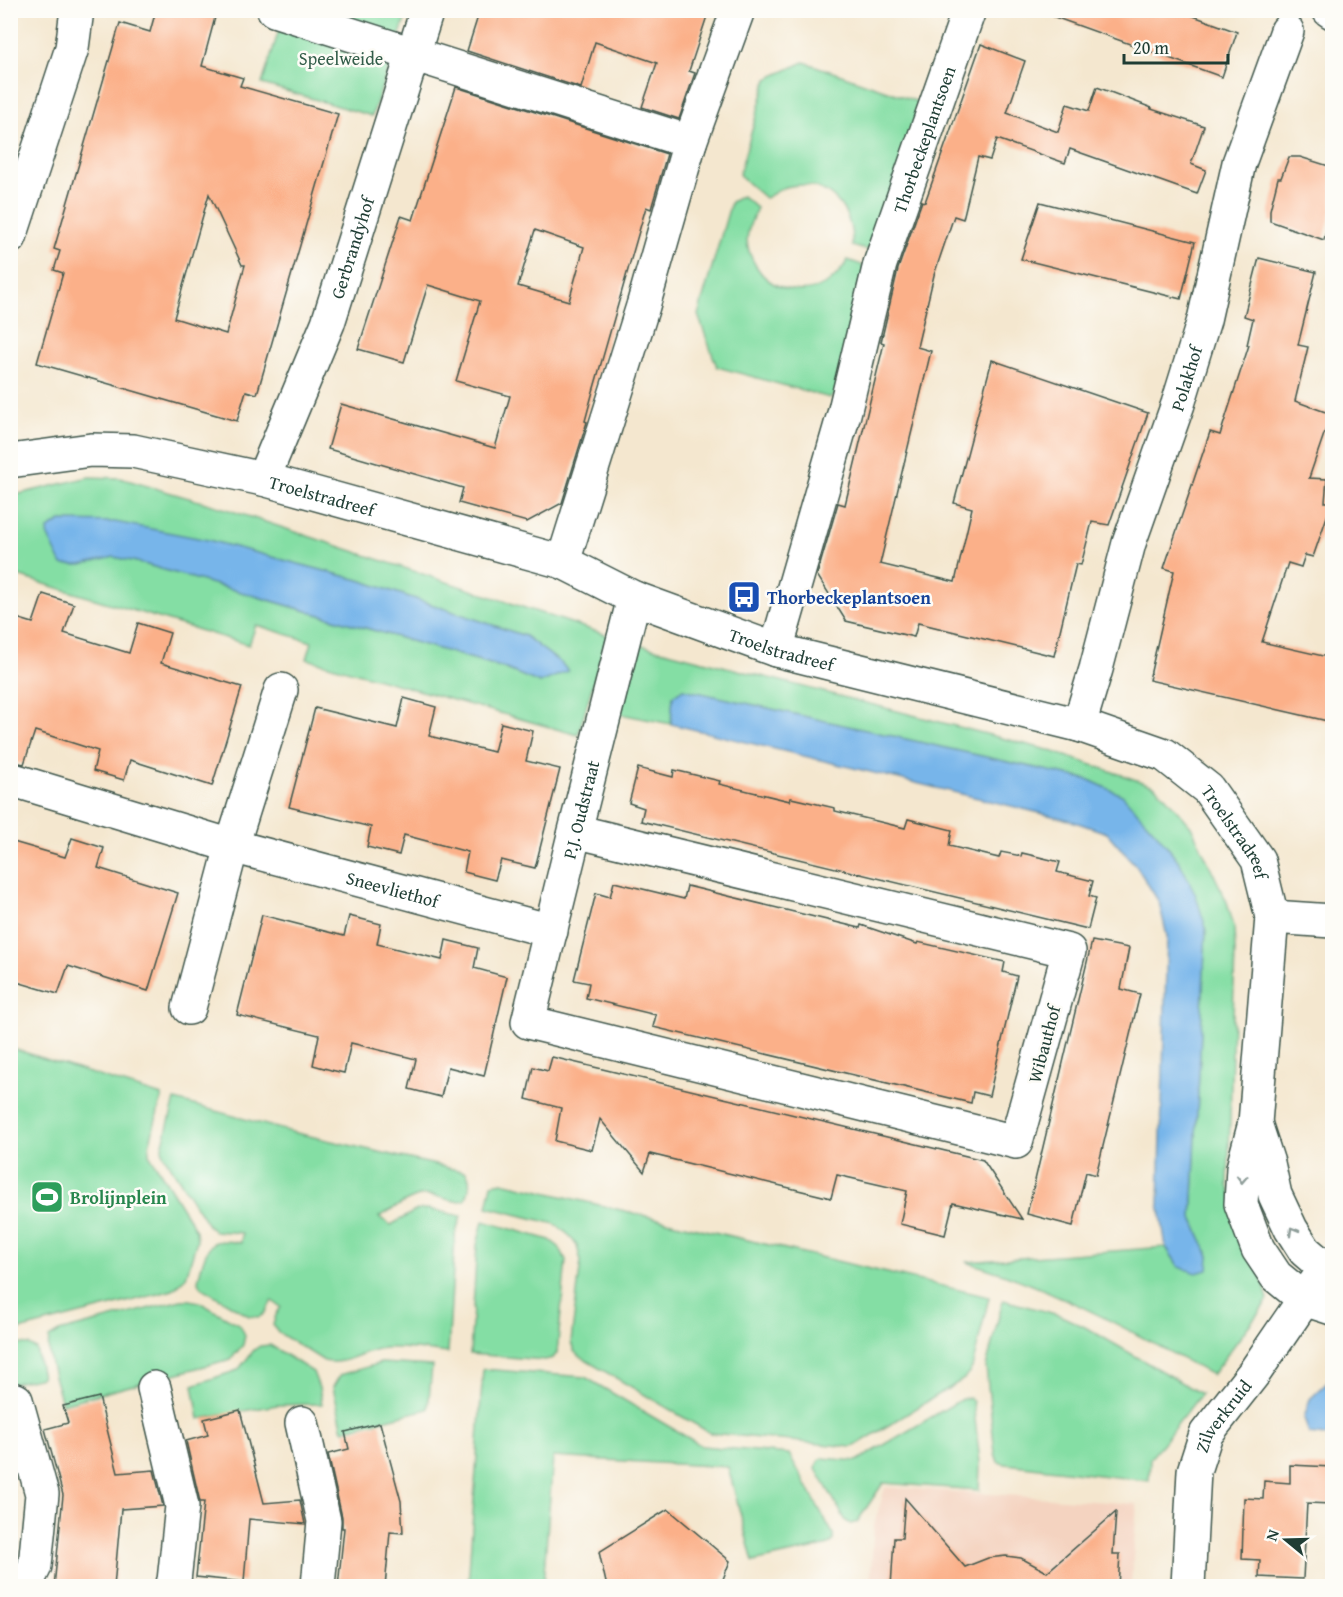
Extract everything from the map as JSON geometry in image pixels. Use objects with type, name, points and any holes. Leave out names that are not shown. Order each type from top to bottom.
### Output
[{"type":"street","points":[[10,237],[72,48],[77,10]]},
{"type":"street","points":[[274,10],[690,142]]},
{"type":"street","name":"Gerbrandyhof","points":[[263,479],[328,323],[427,10]]},
{"type":"street","points":[[563,562],[643,306],[690,142],[738,10]]},
{"type":"street","name":"Thorbeckeplantsoen","points":[[776,650],[843,414],[880,264],[969,10]]},
{"type":"street","name":"Polakhof","points":[[1079,725],[1129,543],[1178,404],[1204,321],[1239,163],[1287,31]]},
{"type":"street","name":"Troelstradreef","points":[[10,460],[91,450],[134,451],[263,479],[563,562],[634,598],[776,650],[1079,725],[1165,755],[1208,789],[1258,860],[1272,917],[1255,1123],[1243,1168],[1242,1204],[1258,1249],[1276,1276],[1318,1303]]},
{"type":"street","name":"P.J. Oudstraat","points":[[528,1022],[634,598]]},
{"type":"street","points":[[189,1008],[232,846],[281,690]]},
{"type":"street","name":"Sneevliethof","points":[[10,779],[232,846],[551,931]]},
{"type":"street","name":"Wibauthof","points":[[528,1022],[1016,1142],[1069,951],[575,831]]},
{"type":"street","points":[[1272,917],[1332,921]]},
{"type":"street","name":"Troelstradreef","points":[[1255,1123],[1268,1163],[1275,1195],[1291,1229],[1305,1251],[1329,1271]]},
{"type":"street","name":"Zilverkruid","points":[[1188,1587],[1194,1471],[1206,1434],[1254,1373],[1318,1303],[1329,1271]]},
{"type":"street","points":[[154,1388],[182,1506],[172,1587]]},
{"type":"street","points":[[16,1400],[42,1494],[35,1566],[25,1587]]},
{"type":"street","points":[[302,1423],[324,1521],[318,1587]]},
{"type":"shaded area","points":[[885,1487],[1137,1504],[1131,1586],[870,1586],[874,1525]]},
{"type":"green space","name":"Speelweide","points":[[285,11],[408,11],[372,116],[262,84]]},
{"type":"green space","points":[[804,62],[930,106],[879,244],[866,250],[852,246],[848,219],[843,208],[825,191],[800,185],[783,188],[765,198],[739,174],[767,79]]},
{"type":"green space","points":[[742,196],[757,208],[750,223],[747,243],[756,266],[770,281],[789,289],[810,290],[829,282],[848,260],[862,265],[869,278],[842,390],[830,398],[717,367],[698,315],[731,202]]},
{"type":"green space","points":[[89,477],[120,478],[223,508],[607,635],[578,735],[307,659],[312,642],[256,625],[249,645],[11,574],[11,498],[15,495]],"holes":[[[208,540],[359,580],[525,636],[562,664],[567,671],[540,683],[501,667],[114,557]]]},
{"type":"green space","points":[[641,645],[1048,750],[1154,786],[1191,826],[1227,902],[1234,927],[1228,1185],[1268,1300],[1212,1375],[1061,1297],[966,1262],[1166,1247],[1179,1267],[1209,1256],[1192,1218],[1206,928],[1122,795],[1089,780],[683,689],[673,696],[671,724],[620,714]]},
{"type":"green space","points":[[11,1048],[162,1096],[149,1154],[191,1222],[196,1231],[197,1240],[186,1277],[173,1290],[11,1332]]},
{"type":"green space","points":[[175,1100],[292,1132],[466,1172],[470,1186],[465,1200],[455,1201],[432,1195],[421,1196],[379,1217],[391,1225],[417,1210],[428,1209],[461,1216],[455,1236],[448,1353],[385,1348],[338,1362],[324,1361],[279,1333],[273,1325],[281,1307],[272,1301],[264,1314],[259,1317],[249,1316],[202,1288],[198,1281],[209,1248],[219,1241],[241,1243],[242,1233],[214,1231],[209,1227],[163,1154],[162,1147]]},
{"type":"green space","points":[[502,1182],[989,1297],[972,1368],[964,1379],[851,1447],[710,1433],[580,1357],[574,1351],[571,1342],[581,1261],[577,1246],[570,1236],[555,1224],[487,1207],[492,1184]]},
{"type":"green space","points":[[483,1221],[550,1240],[559,1247],[566,1260],[557,1353],[553,1358],[545,1360],[470,1354],[477,1245]]},
{"type":"green space","points":[[181,1300],[199,1302],[240,1325],[245,1335],[243,1345],[231,1359],[62,1404],[50,1362],[49,1338],[59,1332]]},
{"type":"green space","points":[[1003,1300],[1059,1315],[1085,1327],[1201,1394],[1150,1459],[1149,1481],[998,1462],[995,1453],[986,1367]]},
{"type":"green space","points":[[11,1345],[29,1345],[36,1349],[42,1377],[11,1384]]},
{"type":"green space","points":[[270,1345],[313,1372],[322,1404],[277,1405],[199,1419],[193,1385],[238,1370],[254,1350],[260,1346]]},
{"type":"green space","points":[[381,1363],[432,1366],[428,1409],[343,1430],[333,1387],[340,1375]]},
{"type":"green space","points":[[483,1369],[585,1377],[702,1446],[789,1454],[833,1534],[833,1541],[829,1545],[753,1562],[728,1467],[553,1457],[543,1586],[468,1586]]},
{"type":"green space","points":[[969,1397],[973,1402],[980,1463],[979,1490],[883,1483],[857,1522],[851,1524],[846,1521],[816,1469],[818,1462],[822,1458],[857,1461]]},
{"type":"water","points":[[61,521],[115,522],[208,540],[359,580],[525,636],[568,671],[540,683],[501,667],[114,557],[81,565],[62,565],[47,534],[48,529]]},
{"type":"water","points":[[683,689],[1089,780],[1122,795],[1160,837],[1180,863],[1195,893],[1206,928],[1192,1218],[1209,1256],[1208,1270],[1196,1273],[1179,1267],[1166,1247],[1159,1203],[1167,936],[1159,902],[1137,867],[1107,833],[1069,820],[671,724],[673,696]]},
{"type":"water","points":[[1332,1378],[1332,1437],[1309,1434],[1304,1418],[1310,1399]]},
{"type":"building","points":[[156,10],[217,10],[202,66],[243,78],[240,86],[338,114],[257,394],[246,391],[237,421],[37,363],[63,273],[54,270],[60,251],[54,249],[120,23],[150,32]],"holes":[[[209,194],[242,265],[245,265],[226,334],[174,318]]]},
{"type":"building","points":[[480,10],[709,10],[689,71],[695,73],[679,119],[642,107],[657,63],[595,42],[581,88],[467,51]]},
{"type":"building","points":[[1046,10],[1177,10],[1237,32],[1222,77],[1046,14]]},
{"type":"building","points":[[981,44],[1025,61],[1007,113],[1058,132],[1067,104],[1089,111],[1097,87],[1151,109],[1204,126],[1191,164],[1206,170],[1197,194],[1070,149],[1065,163],[997,139],[990,160],[978,157],[963,219],[954,216],[934,275],[917,347],[931,351],[880,564],[955,582],[972,508],[954,503],[992,360],[1148,413],[1109,525],[1092,522],[1081,565],[1076,564],[1054,656],[918,623],[914,637],[846,621],[817,575],[838,503],[845,505],[884,343],[881,342],[898,269],[922,201],[925,202]]},
{"type":"building","points":[[456,87],[667,154],[651,209],[646,207],[592,395],[585,421],[587,422],[562,503],[527,522],[459,503],[463,488],[328,449],[341,404],[495,448],[510,396],[456,381],[480,301],[428,285],[404,362],[358,349],[401,216],[413,220]],"holes":[[[535,230],[584,247],[569,301],[518,286]]]},
{"type":"building","points":[[1289,157],[1300,157],[1332,167],[1332,208],[1324,240],[1270,221],[1270,210],[1278,178],[1281,178]]},
{"type":"building","points":[[1040,202],[1195,242],[1181,299],[1021,259]]},
{"type":"building","points":[[1259,258],[1316,272],[1298,345],[1308,347],[1295,401],[1331,414],[1309,478],[1327,479],[1325,502],[1332,502],[1313,557],[1305,555],[1301,567],[1288,563],[1262,642],[1332,658],[1332,722],[1149,680],[1174,571],[1164,568],[1210,432],[1220,435],[1249,345],[1247,345],[1253,319],[1244,316]]},
{"type":"building","points":[[43,594],[74,604],[64,633],[129,653],[138,623],[170,633],[161,663],[242,687],[212,786],[130,760],[124,780],[93,771],[98,751],[35,731],[24,764],[10,761],[10,616],[33,623]]},
{"type":"building","points":[[404,698],[436,707],[429,736],[494,752],[501,723],[533,731],[526,761],[560,769],[535,868],[501,860],[495,880],[464,872],[468,852],[404,835],[399,855],[367,847],[371,827],[289,807],[315,708],[397,728]]},
{"type":"building","points":[[638,768],[673,777],[674,770],[720,781],[719,784],[790,801],[791,798],[835,808],[835,811],[905,828],[908,819],[952,830],[949,846],[999,858],[1001,852],[1021,856],[1022,853],[1060,862],[1057,872],[1093,881],[1089,896],[1096,898],[1088,929],[641,821],[644,808],[629,803]]},
{"type":"building","points":[[72,838],[104,848],[98,868],[178,893],[148,991],[68,966],[58,994],[10,980],[10,841],[65,857]]},
{"type":"building","points":[[614,882],[684,899],[687,886],[860,928],[861,925],[917,944],[918,942],[1005,962],[1003,972],[1017,976],[989,1096],[973,1092],[971,1103],[653,1027],[656,1015],[586,998],[589,983],[574,980],[596,893],[610,897]]},
{"type":"building","points":[[262,915],[344,936],[349,916],[381,924],[377,944],[442,960],[446,940],[478,948],[474,968],[507,977],[484,1076],[448,1067],[441,1097],[409,1089],[416,1059],[351,1043],[344,1073],[331,1070],[313,1065],[319,1035],[237,1015]]},
{"type":"building","points":[[1092,941],[1129,948],[1121,989],[1140,994],[1096,1175],[1086,1172],[1073,1226],[1027,1214]]},
{"type":"building","points":[[552,1057],[983,1160],[1022,1219],[953,1203],[945,1235],[900,1224],[907,1191],[837,1175],[831,1198],[650,1154],[644,1172],[600,1119],[592,1150],[555,1141],[561,1108],[526,1099],[533,1067],[548,1071]]},
{"type":"building","points":[[99,1397],[118,1473],[154,1470],[163,1506],[121,1509],[114,1587],[54,1587],[63,1495],[45,1429],[68,1423],[63,1406]]},
{"type":"building","points":[[240,1410],[264,1503],[300,1500],[305,1524],[249,1519],[244,1582],[196,1577],[204,1502],[200,1502],[186,1441],[208,1435],[204,1419]]},
{"type":"building","points":[[380,1423],[401,1501],[403,1533],[390,1532],[385,1587],[338,1587],[344,1528],[342,1528],[342,1517],[328,1454],[349,1449],[345,1432]]},
{"type":"building","points":[[1290,1465],[1332,1467],[1332,1504],[1307,1503],[1303,1579],[1259,1577],[1260,1560],[1242,1559],[1244,1498],[1263,1499],[1264,1481],[1290,1483]]},
{"type":"building","points":[[905,1498],[965,1567],[988,1558],[1006,1556],[1021,1558],[1047,1572],[1116,1512],[1113,1554],[1120,1554],[1118,1587],[891,1587],[894,1538],[902,1538]]},
{"type":"building","points":[[668,1509],[730,1561],[720,1587],[607,1587],[599,1552]]},
{"type":"place","name":"Thorbeckeplantsoen","points":[[744,597]]},
{"type":"place","name":"Brolijnplein","points":[[47,1197]]}]
